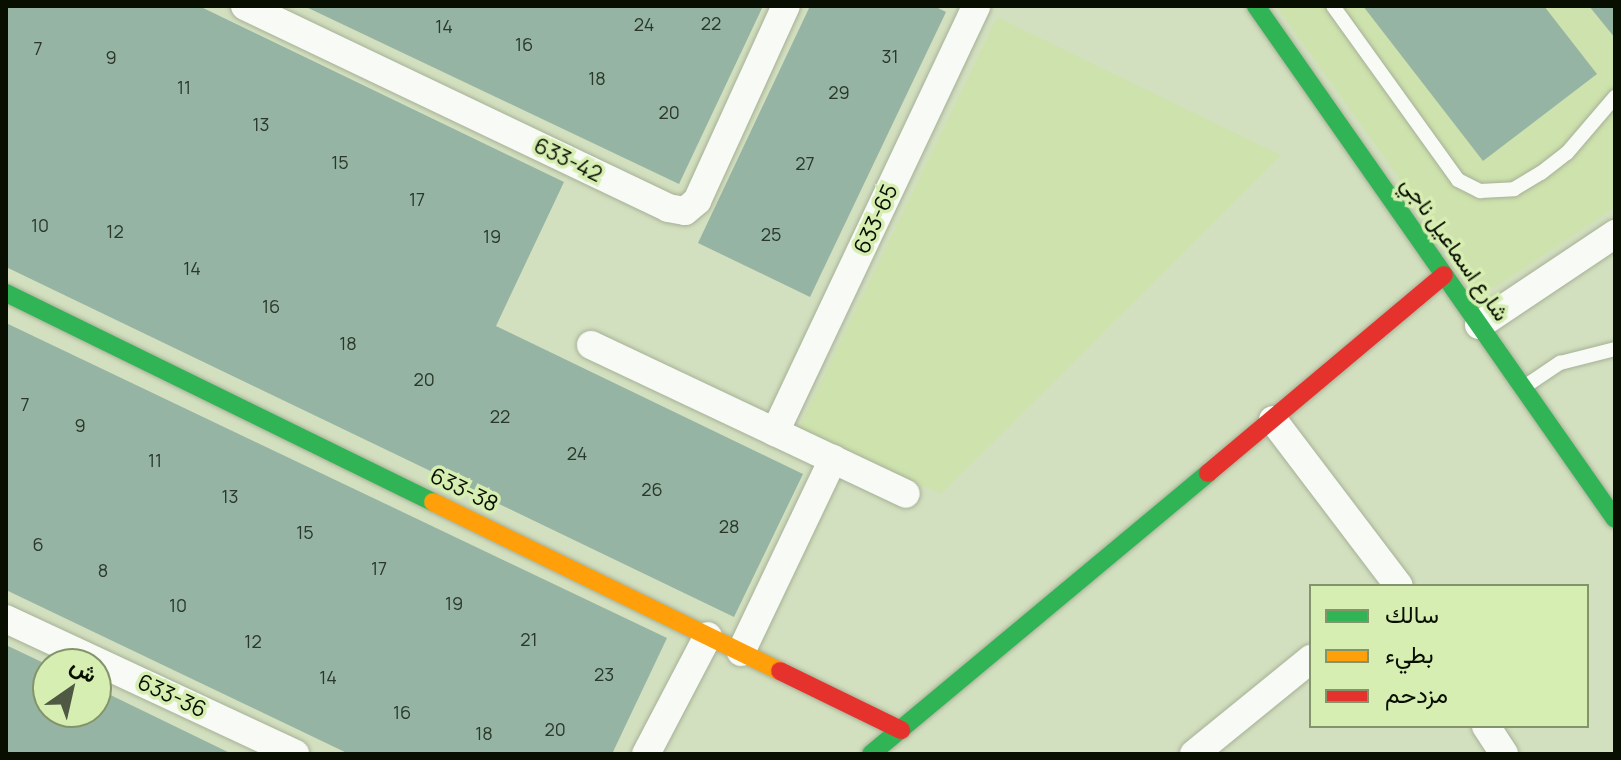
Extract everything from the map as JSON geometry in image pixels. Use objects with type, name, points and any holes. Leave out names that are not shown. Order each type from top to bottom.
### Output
[{"type":"street","name":"633-42","points":[[245,6],[668,208],[685,211],[697,201],[786,6]]},
{"type":"street","name":"شارع اسماعيل ناجي","points":[[1256,6],[1615,519]]},
{"type":"street","name":"633-65","points":[[775,432],[967,9]]},
{"type":"street","points":[[1479,325],[1615,234]]},
{"type":"street","points":[[871,754],[1444,275]]},
{"type":"street","name":"633-38","points":[[6,293],[901,730]]},
{"type":"street","points":[[591,345],[906,494]]},
{"type":"street","points":[[1273,420],[1397,584]]},
{"type":"street","points":[[741,652],[833,459]]},
{"type":"street","name":"633-36","points":[[6,619],[295,754]]},
{"type":"street","points":[[646,754],[708,636]]},
{"type":"street","points":[[1194,754],[1309,661]]},
{"type":"street","points":[[1487,728],[1504,754]]},
{"type":"lane","points":[[1333,6],[1458,180],[1480,191],[1514,189],[1541,173],[1567,153],[1615,97]]},
{"type":"lane","points":[[1523,388],[1560,363],[1615,349]]},
{"type":"shaded area","points":[[1276,6],[1615,6],[1615,208],[1494,288],[1475,284]]},
{"type":"shaded area","points":[[997,17],[1281,155],[941,494],[799,428]]},
{"type":"building","points":[[6,6],[199,6],[564,182],[496,326],[803,474],[734,617],[6,267]]},
{"type":"building","points":[[304,6],[763,6],[679,184]]},
{"type":"building","points":[[810,6],[934,6],[946,12],[810,297],[698,243]]},
{"type":"building","points":[[1363,6],[1544,6],[1597,74],[1483,161]]},
{"type":"building","points":[[1589,6],[1615,6],[1615,38]]},
{"type":"building","points":[[6,323],[667,638],[612,754],[349,754],[6,590]]},
{"type":"building","points":[[6,645],[32,657],[32,728],[112,728],[112,696],[232,754],[6,754]]},
{"type":"traffic: fast","points":[[1256,6],[1615,519]]},
{"type":"traffic: fast","points":[[6,293],[433,502]]},
{"type":"traffic: fast","points":[[871,754],[1208,473]]},
{"type":"traffic: slow","points":[[433,502],[780,671]]},
{"type":"traffic: jam","points":[[1208,473],[1444,275]]},
{"type":"traffic: jam","points":[[780,671],[901,730]]}]
